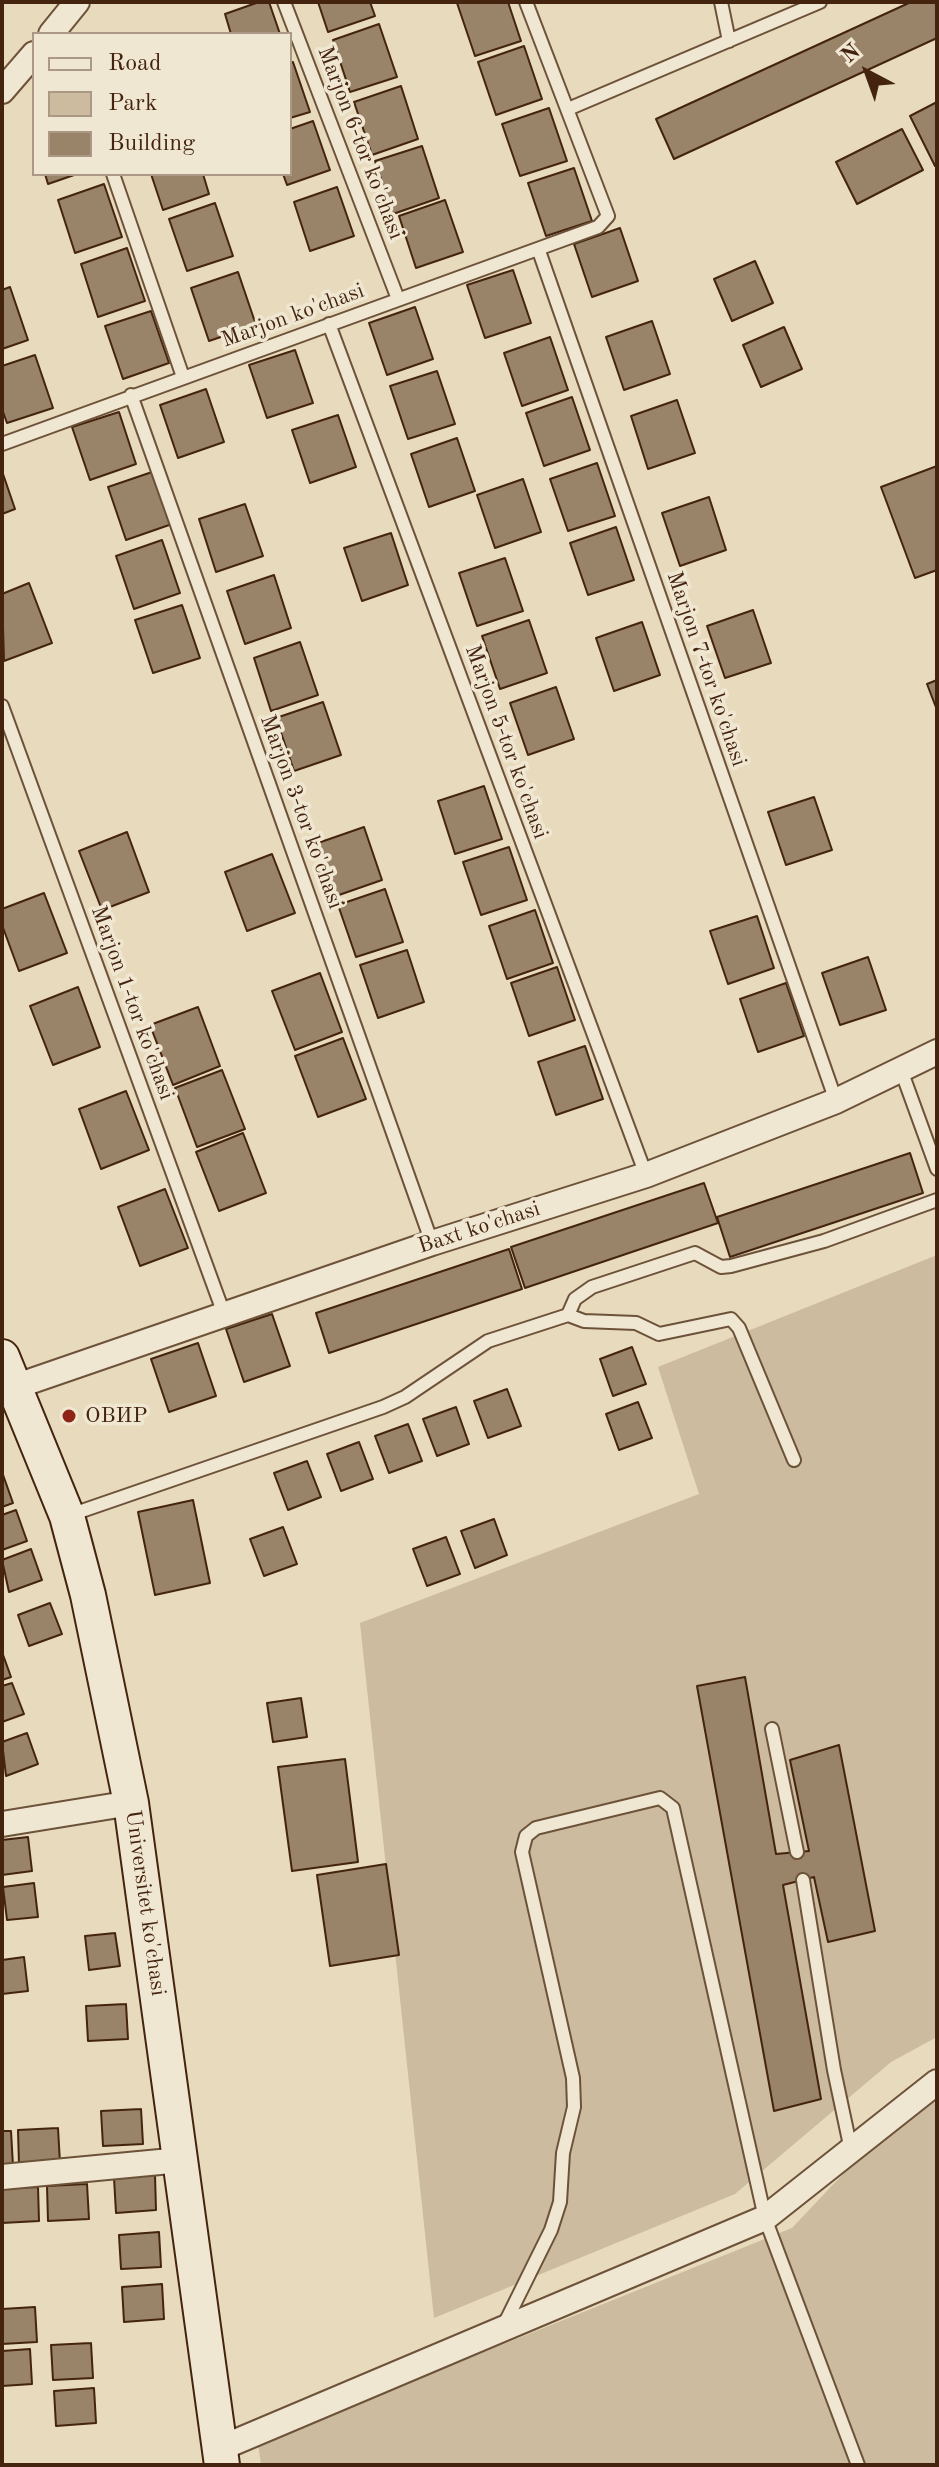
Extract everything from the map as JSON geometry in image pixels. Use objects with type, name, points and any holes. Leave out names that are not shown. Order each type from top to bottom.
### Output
[{"type":"main road","name":"Universitet ko'chasi","points":[[8,1372],[67,1516],[88,1595],[131,1803],[221,2457]]},
{"type":"street","points":[[53,32],[77,2]]},
{"type":"street","points":[[2,91],[32,56]]},
{"type":"street","name":"Baxt ko'chasi","points":[[8,1372],[224,1314],[646,1175],[836,1101],[937,1052]]},
{"type":"street","points":[[2,1824],[131,1803]]},
{"type":"street","points":[[221,2457],[503,2327],[765,2218],[937,2082]]},
{"type":"street","points":[[2,2177],[181,2160]]},
{"type":"lane","name":"Marjon 6-tor ko'chasi","points":[[284,2],[398,299]]},
{"type":"lane","points":[[526,2],[568,109],[820,2]]},
{"type":"lane","points":[[721,2],[729,41]]},
{"type":"lane","name":"Marjon ko'chasi","points":[[2,444],[598,227],[608,216],[568,109]]},
{"type":"lane","points":[[114,176],[183,377]]},
{"type":"lane","name":"Marjon 7-tor ko'chasi","points":[[539,251],[836,1101]]},
{"type":"lane","name":"Marjon 5-tor ko'chasi","points":[[329,324],[646,1175]]},
{"type":"lane","name":"Marjon 3-tor ko'chasi","points":[[131,395],[432,1243]]},
{"type":"lane","name":"Marjon 1-tor ko'chasi","points":[[2,706],[224,1314]]},
{"type":"lane","points":[[901,1070],[937,1169]]},
{"type":"lane","points":[[568,1315],[575,1299],[592,1287],[695,1253],[725,1267],[824,1241],[937,1200]]},
{"type":"lane","points":[[67,1516],[383,1407],[405,1397],[488,1341],[568,1315],[584,1321],[636,1323],[659,1334],[731,1319],[739,1328],[794,1460]]},
{"type":"lane","points":[[772,1729],[797,1852]]},
{"type":"lane","points":[[503,2327],[555,2216],[574,2107],[573,2078],[522,1852],[526,1836],[536,1828],[660,1798],[673,1808],[765,2218],[858,2465]]},
{"type":"lane","points":[[803,1880],[834,2070],[851,2150]]},
{"type":"green space","points":[[937,1255],[937,2037],[891,2062],[735,2194],[434,2318],[360,1623],[699,1494],[658,1367]]},
{"type":"green space","points":[[937,2097],[937,2465],[261,2465],[258,2443],[792,2228],[896,2118]]},
{"type":"building","points":[[259,2],[269,2],[279,32],[230,32],[225,14]]},
{"type":"building","points":[[318,2],[370,2],[375,16],[328,32]]},
{"type":"building","points":[[508,2],[521,41],[475,56],[457,3]]},
{"type":"building","points":[[911,2],[937,2],[937,38],[674,159],[656,119]]},
{"type":"building","points":[[379,24],[397,77],[350,92],[333,40]]},
{"type":"building","points":[[524,46],[542,99],[496,115],[478,62]]},
{"type":"building","points":[[292,62],[310,112],[292,117]]},
{"type":"building","points":[[401,86],[418,139],[372,155],[354,102]]},
{"type":"building","points":[[937,102],[937,165],[935,166],[910,116]]},
{"type":"building","points":[[549,108],[567,161],[520,176],[502,124]]},
{"type":"building","points":[[313,121],[330,170],[287,185],[284,176],[292,176],[292,128]]},
{"type":"building","points":[[902,129],[923,170],[857,204],[836,162]]},
{"type":"building","points":[[422,146],[439,198],[393,214],[375,161]]},
{"type":"building","points":[[574,168],[592,221],[546,236],[528,183]]},
{"type":"building","points":[[46,176],[71,176],[48,184]]},
{"type":"building","points":[[152,176],[204,176],[209,194],[163,210]]},
{"type":"building","points":[[104,184],[122,237],[75,253],[58,200]]},
{"type":"building","points":[[337,187],[354,236],[310,251],[294,202]]},
{"type":"building","points":[[445,200],[463,252],[416,268],[399,216]]},
{"type":"building","points":[[215,203],[233,256],[187,271],[169,219]]},
{"type":"building","points":[[620,228],[638,281],[592,297],[574,244]]},
{"type":"building","points":[[127,248],[145,301],[98,317],[81,264]]},
{"type":"building","points":[[755,261],[773,303],[732,321],[714,279]]},
{"type":"building","points":[[513,270],[531,323],[485,338],[467,285]]},
{"type":"building","points":[[238,272],[256,325],[209,341],[191,288]]},
{"type":"building","points":[[10,287],[28,340],[2,349],[2,290]]},
{"type":"building","points":[[415,307],[433,359],[387,375],[369,323]]},
{"type":"building","points":[[151,311],[169,363],[123,379],[105,326]]},
{"type":"building","points":[[652,321],[670,374],[624,390],[606,337]]},
{"type":"building","points":[[784,327],[802,369],[761,387],[743,345]]},
{"type":"building","points":[[550,337],[568,390],[522,406],[504,353]]},
{"type":"building","points":[[295,350],[313,403],[267,418],[249,365]]},
{"type":"building","points":[[35,355],[53,408],[7,423],[2,409],[2,366]]},
{"type":"building","points":[[437,371],[455,424],[408,439],[390,386]]},
{"type":"building","points":[[206,389],[224,442],[178,458],[160,405]]},
{"type":"building","points":[[572,397],[590,450],[544,466],[526,413]]},
{"type":"building","points":[[677,400],[695,453],[648,469],[631,416]]},
{"type":"building","points":[[119,412],[136,464],[90,480],[72,427]]},
{"type":"building","points":[[338,415],[356,467],[310,483],[292,430]]},
{"type":"building","points":[[457,438],[475,491],[429,507],[411,454]]},
{"type":"building","points":[[597,463],[615,516],[568,531],[550,479]]},
{"type":"building","points":[[937,466],[937,570],[915,578],[881,487]]},
{"type":"building","points":[[2,471],[15,509],[2,514]]},
{"type":"building","points":[[155,471],[172,524],[126,540],[108,487]]},
{"type":"building","points":[[523,479],[541,532],[495,548],[477,495]]},
{"type":"building","points":[[709,497],[726,550],[680,566],[662,513]]},
{"type":"building","points":[[245,504],[263,556],[216,572],[199,519]]},
{"type":"building","points":[[616,527],[634,580],[588,595],[570,543]]},
{"type":"building","points":[[391,533],[408,585],[362,601],[344,548]]},
{"type":"building","points":[[162,540],[180,593],[134,609],[116,556]]},
{"type":"building","points":[[505,558],[523,611],[477,626],[459,573]]},
{"type":"building","points":[[274,575],[291,628],[245,644],[227,591]]},
{"type":"building","points":[[29,583],[52,643],[4,661],[2,594]]},
{"type":"building","points":[[182,605],[200,658],[153,673],[135,620]]},
{"type":"building","points":[[753,610],[771,663],[725,678],[707,626]]},
{"type":"building","points":[[529,620],[547,673],[500,689],[482,636]]},
{"type":"building","points":[[642,622],[660,675],[614,691],[596,638]]},
{"type":"building","points":[[300,642],[318,695],[271,711],[254,658]]},
{"type":"building","points":[[937,680],[937,710],[927,684]]},
{"type":"building","points":[[556,687],[574,739],[528,755],[510,703]]},
{"type":"building","points":[[323,702],[341,755],[294,771],[276,718]]},
{"type":"building","points":[[484,786],[502,839],[455,854],[438,801]]},
{"type":"building","points":[[814,797],[832,850],[786,865],[768,812]]},
{"type":"building","points":[[364,827],[382,880],[336,896],[318,843]]},
{"type":"building","points":[[127,832],[149,892],[102,910],[79,851]]},
{"type":"building","points":[[509,847],[527,900],[481,915],[463,862]]},
{"type":"building","points":[[272,854],[295,913],[247,931],[225,872]]},
{"type":"building","points":[[385,889],[403,942],[356,957],[338,905]]},
{"type":"building","points":[[44,893],[67,953],[19,971],[2,925],[2,909]]},
{"type":"building","points":[[535,910],[553,963],[507,979],[489,926]]},
{"type":"building","points":[[757,916],[774,968],[728,984],[710,931]]},
{"type":"building","points":[[407,950],[424,1002],[378,1018],[360,965]]},
{"type":"building","points":[[868,957],[886,1010],[840,1025],[822,973]]},
{"type":"building","points":[[557,967],[575,1020],[529,1036],[511,983]]},
{"type":"building","points":[[320,973],[342,1032],[295,1050],[272,991]]},
{"type":"building","points":[[786,983],[804,1036],[758,1052],[740,999]]},
{"type":"building","points":[[78,987],[100,1047],[53,1065],[30,1006]]},
{"type":"building","points":[[198,1007],[220,1066],[173,1085],[150,1025]]},
{"type":"building","points":[[343,1038],[366,1099],[318,1117],[295,1056]]},
{"type":"building","points":[[585,1046],[603,1099],[556,1115],[538,1062]]},
{"type":"building","points":[[222,1070],[245,1129],[197,1147],[175,1088]]},
{"type":"building","points":[[126,1091],[149,1150],[101,1169],[79,1109]]},
{"type":"building","points":[[243,1133],[266,1193],[219,1211],[196,1152]]},
{"type":"building","points":[[910,1153],[923,1193],[730,1257],[717,1217]]},
{"type":"building","points":[[704,1183],[718,1223],[525,1288],[511,1247]]},
{"type":"building","points":[[165,1189],[188,1248],[140,1266],[118,1207]]},
{"type":"building","points":[[509,1249],[522,1289],[329,1353],[316,1313]]},
{"type":"building","points":[[272,1314],[290,1366],[244,1382],[226,1329]]},
{"type":"building","points":[[198,1343],[216,1396],[169,1412],[151,1359]]},
{"type":"building","points":[[632,1347],[646,1384],[613,1396],[600,1359]]},
{"type":"building","points":[[507,1389],[521,1426],[488,1438],[474,1401]]},
{"type":"building","points":[[638,1402],[652,1438],[619,1450],[606,1414]]},
{"type":"building","points":[[456,1407],[469,1444],[437,1456],[423,1419]]},
{"type":"building","points":[[408,1424],[422,1461],[389,1473],[375,1436]]},
{"type":"building","points":[[359,1442],[373,1479],[341,1491],[327,1454]]},
{"type":"building","points":[[307,1461],[321,1497],[288,1510],[274,1473]]},
{"type":"building","points":[[2,1472],[13,1503],[2,1507]]},
{"type":"building","points":[[193,1500],[210,1583],[155,1595],[138,1512]]},
{"type":"building","points":[[16,1510],[27,1541],[2,1550],[2,1515]]},
{"type":"building","points":[[494,1519],[507,1555],[475,1568],[461,1531]]},
{"type":"building","points":[[283,1527],[297,1564],[264,1576],[250,1539]]},
{"type":"building","points":[[446,1537],[460,1574],[427,1586],[413,1549]]},
{"type":"building","points":[[31,1549],[42,1580],[9,1592],[2,1560]]},
{"type":"building","points":[[50,1603],[62,1634],[29,1646],[18,1615]]},
{"type":"building","points":[[2,1652],[11,1677],[2,1680]]},
{"type":"building","points":[[745,1677],[776,1854],[809,1851],[790,1760],[839,1745],[875,1931],[828,1942],[814,1877],[783,1885],[821,2099],[774,2111],[697,1686]]},
{"type":"building","points":[[12,1683],[24,1714],[2,1722],[2,1686]]},
{"type":"building","points":[[301,1698],[307,1737],[273,1742],[267,1703]]},
{"type":"building","points":[[27,1733],[38,1764],[6,1776],[2,1742]]},
{"type":"building","points":[[345,1759],[358,1862],[292,1871],[278,1767]]},
{"type":"building","points":[[28,1837],[32,1871],[2,1875],[2,1840]]},
{"type":"building","points":[[386,1864],[399,1955],[330,1966],[317,1875]]},
{"type":"building","points":[[34,1883],[38,1917],[7,1920],[3,1887]]},
{"type":"building","points":[[115,1933],[120,1966],[89,1970],[85,1936]]},
{"type":"building","points":[[24,1957],[28,1991],[2,1994],[2,1960]]},
{"type":"building","points":[[126,2004],[128,2039],[88,2041],[86,2006]]},
{"type":"building","points":[[141,2109],[143,2144],[103,2146],[101,2111]]},
{"type":"building","points":[[58,2128],[60,2163],[19,2165],[18,2130]]},
{"type":"building","points":[[2,2131],[11,2131],[13,2166],[2,2166]]},
{"type":"building","points":[[155,2175],[156,2210],[116,2213],[114,2178]]},
{"type":"building","points":[[87,2184],[89,2219],[48,2221],[47,2186]]},
{"type":"building","points":[[38,2187],[39,2221],[2,2223],[2,2188]]},
{"type":"building","points":[[159,2232],[161,2267],[121,2269],[119,2235]]},
{"type":"building","points":[[162,2284],[164,2319],[124,2322],[122,2287]]},
{"type":"building","points":[[35,2307],[37,2342],[2,2344],[2,2309]]},
{"type":"building","points":[[91,2343],[93,2378],[53,2380],[51,2345]]},
{"type":"building","points":[[30,2349],[32,2384],[2,2386],[2,2351]]},
{"type":"building","points":[[94,2388],[96,2423],[56,2426],[54,2391]]},
{"type":"place","name":"ОВИР","points":[[69,1416]]}]
